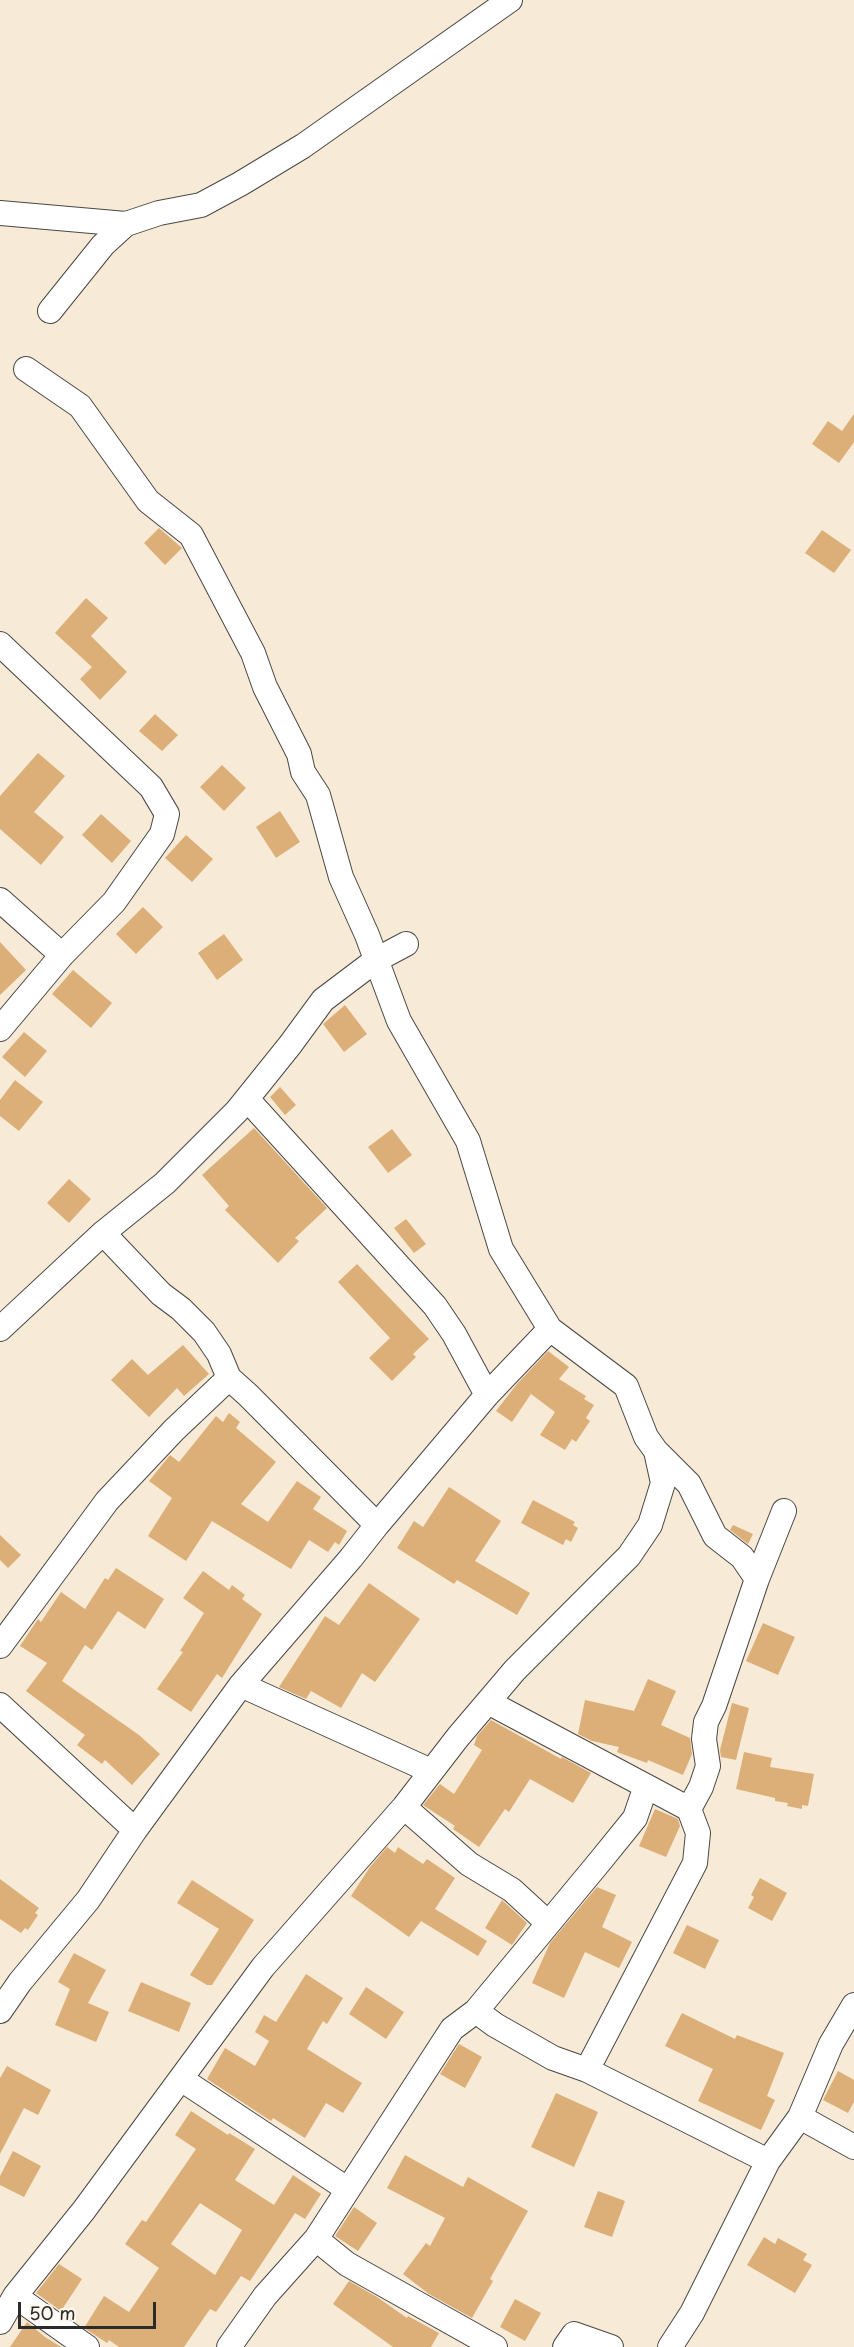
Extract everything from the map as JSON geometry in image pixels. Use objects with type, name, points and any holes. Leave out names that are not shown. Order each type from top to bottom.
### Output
[{"type":"street","points":[[0,213],[126,224],[159,213],[201,205],[303,146],[510,0]]},
{"type":"street","points":[[50,310],[103,245],[126,224]]},
{"type":"street","points":[[26,369],[80,406],[148,501],[191,535],[253,654],[265,687],[299,754],[303,772],[318,795],[341,877],[399,1022],[468,1141],[501,1250],[550,1329],[626,1386],[646,1437],[656,1451],[689,1484],[715,1536],[742,1557],[757,1580]]},
{"type":"street","points":[[0,644],[151,787],[167,814],[162,834],[114,902],[62,955],[0,1029]]},
{"type":"street","points":[[0,900],[62,955]]},
{"type":"street","points":[[0,1329],[103,1233],[165,1183],[247,1099],[323,1000],[376,960],[406,944]]},
{"type":"street","points":[[247,1099],[435,1306],[454,1334],[487,1395]]},
{"type":"street","points":[[103,1233],[161,1294],[181,1309],[204,1332],[219,1354],[229,1378],[376,1525]]},
{"type":"street","points":[[0,2012],[20,1982],[88,1900],[135,1830],[241,1685],[487,1395],[550,1329]]},
{"type":"street","points":[[0,1646],[107,1501],[174,1430],[229,1378]]},
{"type":"street","points":[[0,2322],[15,2296],[84,2210],[263,1967],[404,1807],[515,1670],[629,1556],[650,1526],[663,1483],[656,1451]]},
{"type":"street","points":[[689,1809],[701,1787],[708,1766],[704,1739],[706,1722],[718,1695],[757,1580],[784,1511]]},
{"type":"street","points":[[241,1685],[431,1771]]},
{"type":"street","points":[[488,1701],[689,1809],[698,1833],[695,1863],[587,2070]]},
{"type":"street","points":[[0,1705],[135,1830]]},
{"type":"street","points":[[229,2347],[266,2296],[316,2239],[452,2028],[476,2011],[635,1818],[646,1786]]},
{"type":"street","points":[[404,1807],[469,1864],[512,1890],[548,1923]]},
{"type":"street","points":[[670,2347],[692,2313],[768,2161],[800,2117],[831,2044],[854,2005]]},
{"type":"street","points":[[476,2011],[495,2025],[553,2058],[587,2070],[768,2161]]},
{"type":"street","points":[[182,2079],[347,2189]]},
{"type":"street","points":[[800,2117],[854,2147]]},
{"type":"street","points":[[316,2239],[347,2264],[495,2347]]},
{"type":"street","points":[[15,2296],[87,2347]]},
{"type":"street","points":[[692,2313],[692,2347]]},
{"type":"street","points":[[565,2347],[574,2334],[611,2347]]},
{"type":"building","points":[[854,414],[854,442],[839,463],[812,444],[828,421],[842,431]]},
{"type":"building","points":[[159,528],[182,548],[165,565],[144,543]]},
{"type":"building","points":[[822,530],[851,550],[834,573],[805,553]]},
{"type":"building","points":[[86,598],[108,618],[91,636],[127,672],[100,700],[80,679],[92,667],[55,633]]},
{"type":"building","points":[[155,714],[178,735],[162,751],[139,731]]},
{"type":"building","points":[[38,753],[65,776],[34,812],[64,837],[41,865],[0,829],[0,796]]},
{"type":"building","points":[[222,765],[246,788],[224,811],[200,787]]},
{"type":"building","points":[[280,811],[300,842],[276,858],[256,827]]},
{"type":"building","points":[[101,814],[131,841],[112,863],[82,835]]},
{"type":"building","points":[[186,835],[213,859],[192,882],[165,858]]},
{"type":"building","points":[[143,907],[163,927],[136,954],[116,934]]},
{"type":"building","points":[[224,934],[243,960],[217,980],[198,953]]},
{"type":"building","points":[[0,942],[26,970],[0,995]]},
{"type":"building","points":[[73,970],[112,1003],[91,1028],[52,994]]},
{"type":"building","points":[[345,1005],[367,1034],[344,1052],[323,1024]]},
{"type":"building","points":[[24,1032],[47,1051],[25,1077],[2,1057]]},
{"type":"building","points":[[15,1080],[43,1102],[19,1131],[0,1116],[0,1100]]},
{"type":"building","points":[[280,1087],[296,1105],[285,1115],[270,1097]]},
{"type":"building","points":[[254,1128],[327,1208],[295,1238],[299,1241],[278,1263],[225,1210],[229,1206],[202,1175]]},
{"type":"building","points":[[392,1129],[412,1155],[388,1173],[368,1147]]},
{"type":"building","points":[[69,1179],[91,1199],[69,1223],[47,1203]]},
{"type":"building","points":[[406,1219],[426,1244],[414,1253],[394,1228]]},
{"type":"building","points":[[357,1264],[429,1339],[413,1354],[416,1357],[392,1381],[369,1358],[390,1338],[338,1282]]},
{"type":"building","points":[[183,1345],[209,1374],[184,1396],[177,1388],[149,1417],[111,1380],[132,1359],[148,1375]]},
{"type":"building","points":[[548,1351],[569,1367],[559,1379],[586,1396],[584,1399],[594,1405],[586,1418],[590,1421],[576,1442],[572,1439],[565,1450],[540,1435],[555,1412],[531,1394],[512,1422],[496,1411],[517,1384]]},
{"type":"building","points":[[229,1413],[240,1422],[236,1428],[276,1462],[241,1504],[268,1522],[297,1481],[321,1497],[313,1509],[347,1531],[339,1545],[335,1542],[328,1552],[309,1540],[291,1569],[212,1521],[186,1561],[148,1536],[172,1498],[149,1481],[170,1455],[179,1462],[216,1416],[223,1422]]},
{"type":"building","points":[[449,1487],[501,1521],[475,1561],[530,1593],[517,1615],[457,1580],[454,1584],[397,1548],[414,1521],[423,1527]]},
{"type":"building","points":[[533,1500],[575,1522],[573,1525],[578,1528],[571,1542],[566,1539],[563,1545],[521,1523]]},
{"type":"building","points":[[733,1525],[753,1534],[748,1544],[730,1530]]},
{"type":"building","points":[[0,1535],[21,1555],[8,1568],[0,1560]]},
{"type":"building","points":[[116,1568],[164,1599],[145,1629],[118,1611],[92,1650],[85,1645],[62,1681],[139,1735],[160,1754],[132,1785],[105,1760],[102,1764],[77,1745],[85,1735],[26,1691],[47,1663],[20,1646],[38,1619],[41,1622],[61,1592],[85,1609],[105,1578],[108,1580]]},
{"type":"building","points":[[203,1571],[229,1590],[232,1585],[245,1595],[242,1599],[262,1614],[222,1678],[217,1674],[191,1712],[157,1689],[183,1652],[180,1651],[204,1613],[183,1598]]},
{"type":"building","points":[[369,1583],[420,1619],[375,1682],[362,1673],[341,1708],[311,1691],[306,1699],[279,1687],[325,1616],[339,1625]]},
{"type":"building","points":[[763,1623],[795,1637],[778,1675],[746,1661]]},
{"type":"building","points":[[648,1679],[676,1691],[661,1725],[690,1738],[692,1754],[683,1775],[648,1760],[647,1763],[617,1752],[619,1747],[592,1741],[578,1734],[585,1700],[634,1711]]},
{"type":"building","points":[[732,1703],[749,1708],[736,1760],[721,1757],[720,1750]]},
{"type":"building","points":[[491,1720],[591,1773],[573,1803],[530,1779],[509,1812],[505,1809],[479,1847],[453,1829],[455,1826],[423,1805],[440,1784],[454,1794],[482,1750],[474,1745],[477,1736]]},
{"type":"building","points":[[744,1752],[772,1758],[770,1767],[814,1774],[808,1806],[802,1805],[802,1809],[787,1806],[788,1803],[775,1801],[775,1798],[736,1789]]},
{"type":"building","points":[[655,1809],[678,1819],[680,1826],[666,1857],[639,1846]]},
{"type":"building","points":[[387,1847],[395,1853],[398,1847],[423,1864],[427,1859],[455,1878],[435,1909],[487,1941],[478,1956],[421,1921],[409,1937],[351,1896],[370,1867]]},
{"type":"building","points":[[760,1878],[787,1893],[772,1921],[748,1908],[754,1897],[751,1895]]},
{"type":"building","points":[[0,1879],[39,1908],[35,1913],[38,1915],[28,1930],[25,1928],[21,1933],[0,1919]]},
{"type":"building","points":[[192,1880],[254,1920],[212,1985],[207,1985],[190,1975],[219,1929],[177,1903]]},
{"type":"building","points":[[597,1887],[616,1895],[602,1927],[632,1942],[619,1968],[585,1952],[564,1998],[532,1983],[550,1943]]},
{"type":"building","points":[[502,1900],[527,1923],[512,1945],[485,1928]]},
{"type":"building","points":[[687,1925],[719,1940],[705,1969],[673,1953]]},
{"type":"building","points":[[74,1953],[106,1970],[88,2003],[109,2012],[96,2042],[55,2025],[70,1989],[58,1982]]},
{"type":"building","points":[[306,1974],[343,1998],[327,2024],[323,2021],[307,2049],[362,2083],[343,2113],[326,2103],[305,2138],[273,2118],[271,2121],[207,2079],[225,2048],[255,2066],[269,2041],[255,2032],[264,2015],[276,2022]]},
{"type":"building","points":[[141,1982],[191,2003],[179,2032],[128,2011]]},
{"type":"building","points":[[366,1987],[404,2012],[386,2039],[349,2014]]},
{"type":"building","points":[[682,2013],[735,2039],[737,2035],[784,2053],[767,2096],[775,2100],[761,2130],[698,2101],[713,2069],[665,2046]]},
{"type":"building","points":[[459,2044],[482,2057],[465,2088],[440,2074]]},
{"type":"building","points":[[7,2066],[51,2090],[38,2115],[24,2108],[0,2154],[0,2078]]},
{"type":"building","points":[[838,2071],[854,2080],[854,2102],[848,2113],[823,2100]]},
{"type":"building","points":[[556,2093],[598,2112],[574,2167],[531,2147]]},
{"type":"building","points":[[191,2111],[255,2149],[235,2180],[274,2205],[293,2175],[321,2194],[305,2219],[295,2213],[250,2281],[241,2276],[216,2312],[210,2309],[184,2347],[119,2347],[109,2340],[107,2343],[84,2328],[104,2296],[129,2312],[159,2268],[125,2244],[142,2220],[146,2222],[196,2149],[175,2135]],"holes":[[[200,2203],[242,2230],[215,2275],[171,2244]]]},
{"type":"building","points":[[13,2151],[41,2166],[24,2197],[0,2185],[0,2176]]},
{"type":"building","points":[[405,2155],[463,2187],[468,2177],[528,2211],[490,2279],[493,2281],[472,2318],[429,2294],[403,2274],[426,2243],[430,2246],[445,2218],[387,2188]]},
{"type":"building","points":[[598,2191],[625,2201],[612,2237],[584,2227]]},
{"type":"building","points":[[354,2207],[377,2223],[358,2251],[335,2236]]},
{"type":"building","points":[[764,2237],[775,2244],[778,2238],[807,2254],[803,2260],[812,2265],[795,2293],[747,2265]]},
{"type":"building","points":[[59,2264],[82,2279],[61,2311],[36,2293]]},
{"type":"building","points":[[349,2281],[407,2318],[408,2316],[439,2333],[431,2347],[393,2347],[333,2304]]},
{"type":"building","points":[[515,2299],[541,2313],[525,2341],[500,2327]]},
{"type":"building","points":[[27,2322],[45,2337],[61,2347],[10,2347]]}]
